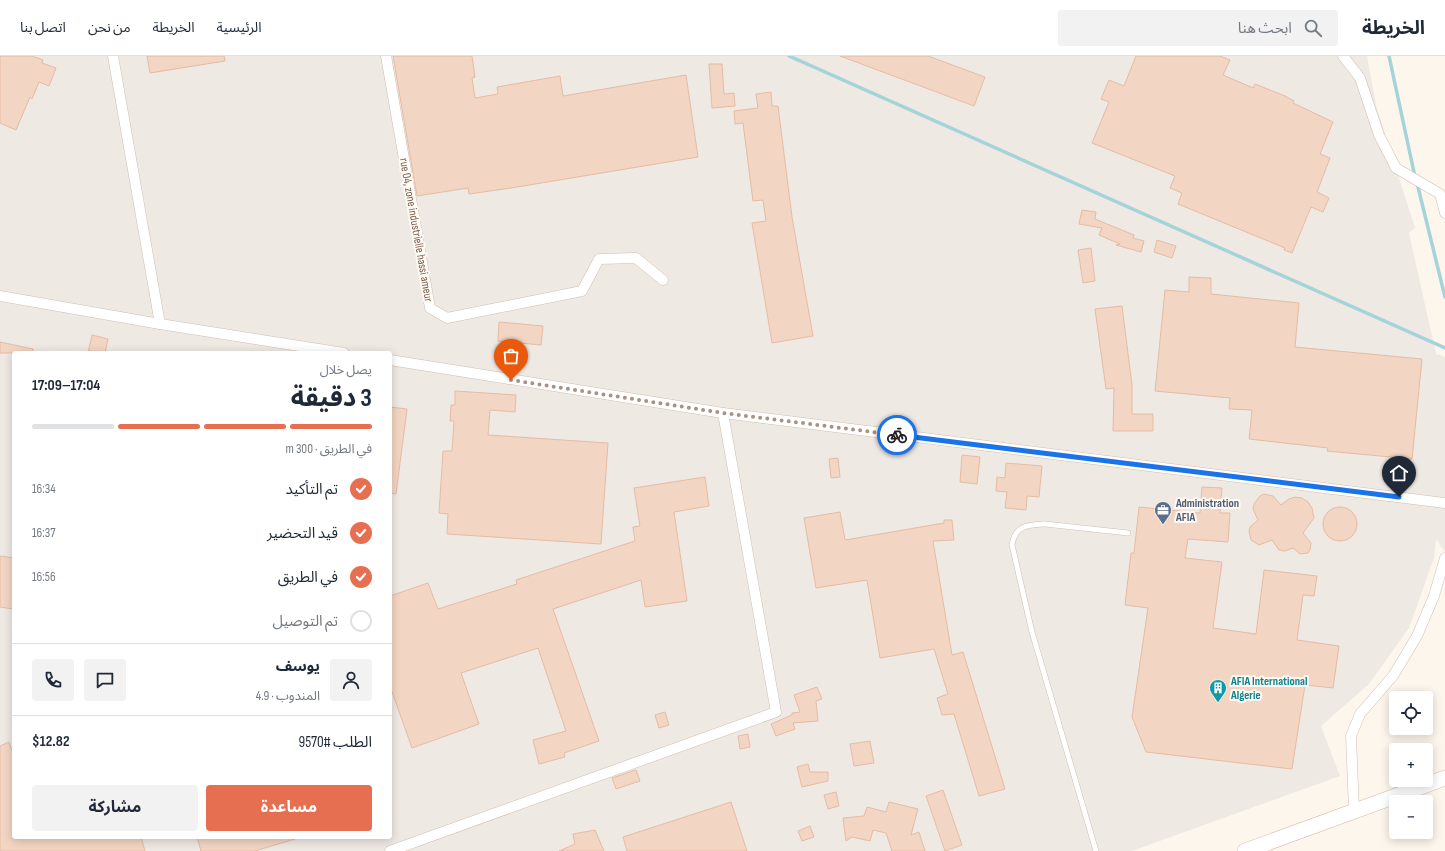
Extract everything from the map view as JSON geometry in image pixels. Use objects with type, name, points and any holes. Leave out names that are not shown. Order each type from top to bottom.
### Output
[{"type":"main road","points":[[1245,851],[1445,778]]},
{"type":"street","points":[[113,56],[160,324]]},
{"type":"street","name":"rue 04, zone industrielle hassi ameur","points":[[386,56],[430,308],[447,318],[582,291],[599,259],[636,258],[663,280]]},
{"type":"street","points":[[1342,56],[1360,78],[1379,135],[1396,168],[1440,194],[1445,213]]},
{"type":"street","points":[[0,296],[160,324],[331,351]]},
{"type":"street","points":[[392,360],[723,413],[1445,503]]},
{"type":"street","points":[[390,851],[776,712],[723,413]]},
{"type":"street","points":[[1354,812],[1351,736],[1360,714],[1392,676],[1417,636],[1434,596],[1445,558]]},
{"type":"lane","points":[[1096,851],[1032,632],[1012,545],[1013,536],[1021,528],[1032,524],[1045,524],[1128,533]]},
{"type":"shaded area","points":[[0,56],[1367,56],[1376,105],[1415,228],[1409,233],[1436,354],[1445,357],[1445,552],[1436,539],[1434,558],[1409,628],[1369,684],[1321,726],[1340,776],[1132,851],[0,851]]},
{"type":"building","points":[[0,56],[32,56],[43,60],[42,63],[56,68],[49,86],[39,82],[32,99],[30,97],[16,130],[0,123]]},
{"type":"building","points":[[147,56],[224,56],[225,61],[150,73]]},
{"type":"building","points":[[393,56],[472,56],[475,77],[472,78],[475,98],[498,94],[497,87],[560,76],[563,96],[686,75],[698,157],[469,194],[468,188],[417,196]]},
{"type":"building","points":[[840,56],[928,56],[985,77],[974,106]]},
{"type":"building","points":[[1136,56],[1220,56],[1230,60],[1223,75],[1253,88],[1255,84],[1285,96],[1294,101],[1293,103],[1333,122],[1320,154],[1330,158],[1317,192],[1329,198],[1323,212],[1311,207],[1292,253],[1284,250],[1285,248],[1178,204],[1182,193],[1170,188],[1175,176],[1092,143],[1109,102],[1101,99],[1109,80],[1124,86]]},
{"type":"building","points":[[709,64],[722,64],[724,94],[734,93],[735,106],[712,108]]},
{"type":"building","points":[[771,92],[772,106],[778,106],[792,217],[813,336],[772,343],[752,223],[766,221],[763,200],[753,201],[743,123],[735,124],[734,111],[758,108],[756,94]]},
{"type":"building","points":[[1082,210],[1096,212],[1095,219],[1134,235],[1133,238],[1144,241],[1141,252],[1116,245],[1120,244],[1099,235],[1102,228],[1079,224]]},
{"type":"building","points":[[1157,240],[1176,246],[1172,258],[1154,252]]},
{"type":"building","points":[[1091,248],[1095,281],[1083,283],[1078,250]]},
{"type":"building","points":[[1189,277],[1211,278],[1211,294],[1299,303],[1295,347],[1422,359],[1412,459],[1327,451],[1328,448],[1249,439],[1252,410],[1229,409],[1230,398],[1155,391],[1165,290],[1189,292]]},
{"type":"building","points":[[1122,306],[1132,385],[1132,414],[1153,414],[1153,431],[1113,431],[1114,388],[1106,389],[1095,309]]},
{"type":"building","points":[[499,322],[543,326],[541,345],[498,341]]},
{"type":"building","points":[[92,335],[108,339],[105,351],[88,351]]},
{"type":"building","points":[[0,342],[33,349],[33,351],[12,351],[12,353],[0,353]]},
{"type":"building","points":[[455,391],[516,395],[515,412],[490,410],[488,435],[608,443],[601,544],[447,534],[448,514],[439,513],[443,451],[452,451],[454,421],[450,421],[451,405],[455,405]]},
{"type":"building","points":[[392,407],[407,409],[396,494],[392,493]]},
{"type":"building","points":[[962,455],[980,457],[977,484],[960,482]]},
{"type":"building","points":[[838,458],[840,477],[831,478],[829,459]]},
{"type":"building","points":[[1006,463],[1042,466],[1039,497],[1027,496],[1026,510],[1005,508],[1007,492],[996,491],[997,477],[1005,478]]},
{"type":"building","points":[[705,477],[709,506],[674,512],[687,601],[645,607],[641,580],[553,609],[599,741],[564,753],[565,757],[539,764],[533,740],[566,731],[538,648],[461,673],[479,724],[412,748],[392,692],[392,595],[428,583],[438,609],[517,584],[516,580],[635,541],[633,527],[640,526],[634,488]]},
{"type":"building","name":"AFIA International Algerie","points":[[1202,487],[1222,488],[1220,513],[1230,513],[1228,542],[1188,539],[1185,558],[1222,562],[1213,628],[1256,634],[1264,570],[1317,576],[1314,596],[1303,595],[1297,640],[1339,646],[1333,688],[1305,685],[1292,769],[1146,752],[1132,717],[1148,608],[1125,605],[1131,553],[1134,553],[1139,507],[1200,513]]},
{"type":"building","points":[[1264,494],[1273,496],[1281,505],[1289,499],[1295,497],[1302,498],[1308,502],[1312,508],[1314,518],[1303,533],[1311,543],[1308,553],[1300,554],[1293,548],[1285,551],[1279,550],[1272,540],[1259,545],[1251,540],[1249,531],[1250,527],[1258,520],[1253,509],[1254,504],[1260,496]]},
{"type":"building","points":[[1337,507],[1343,507],[1352,512],[1356,518],[1356,530],[1352,536],[1343,541],[1337,541],[1328,536],[1323,527],[1323,521],[1328,512]]},
{"type":"building","points":[[840,512],[845,540],[944,523],[944,520],[952,520],[954,540],[933,541],[952,655],[963,652],[1005,789],[979,796],[954,714],[942,715],[937,698],[948,694],[934,649],[880,658],[867,580],[816,588],[804,518]]},
{"type":"building","points":[[0,556],[12,558],[12,609],[0,607]]},
{"type":"building","points":[[817,687],[822,699],[816,701],[818,721],[793,723],[795,729],[776,736],[771,724],[792,715],[792,713],[800,712],[794,695]]},
{"type":"building","points":[[665,712],[669,725],[659,728],[655,715]]},
{"type":"building","points":[[748,734],[750,747],[740,749],[738,736]]},
{"type":"building","points":[[870,741],[874,763],[854,766],[850,744]]},
{"type":"building","points":[[9,742],[12,750],[12,839],[142,839],[145,851],[0,851],[0,746]]},
{"type":"building","points":[[808,764],[810,772],[828,772],[828,781],[802,787],[797,767]]},
{"type":"building","points":[[636,770],[640,781],[616,789],[612,778]]},
{"type":"building","points":[[943,790],[962,845],[945,851],[926,796]]},
{"type":"building","points":[[836,792],[839,806],[828,809],[824,795]]},
{"type":"building","points":[[731,802],[747,851],[627,851],[623,837]]},
{"type":"building","points":[[889,802],[918,809],[911,835],[919,832],[925,851],[892,851],[886,833],[873,830],[870,841],[852,837],[846,841],[843,818],[864,816],[867,807],[886,812]]},
{"type":"building","points":[[810,826],[814,837],[802,841],[798,831]]},
{"type":"building","points":[[595,830],[604,851],[559,851],[575,844],[573,834]]},
{"type":"building","points":[[198,839],[295,839],[255,851],[201,851]]},
{"type":"waterway","points":[[789,56],[1445,348]]},
{"type":"waterway","points":[[1389,56],[1415,177]]},
{"type":"waterway","points":[[1417,183],[1445,297]]},
{"type":"way so far","points":[[511,380],[723,413],[897,435]]},
{"type":"place","name":"Administration AFIA","points":[[1163,525]]},
{"type":"place","name":"AFIA International Algerie","points":[[1218,703]]},
{"type":"route","points":[[897,435],[1399,497]]}]
